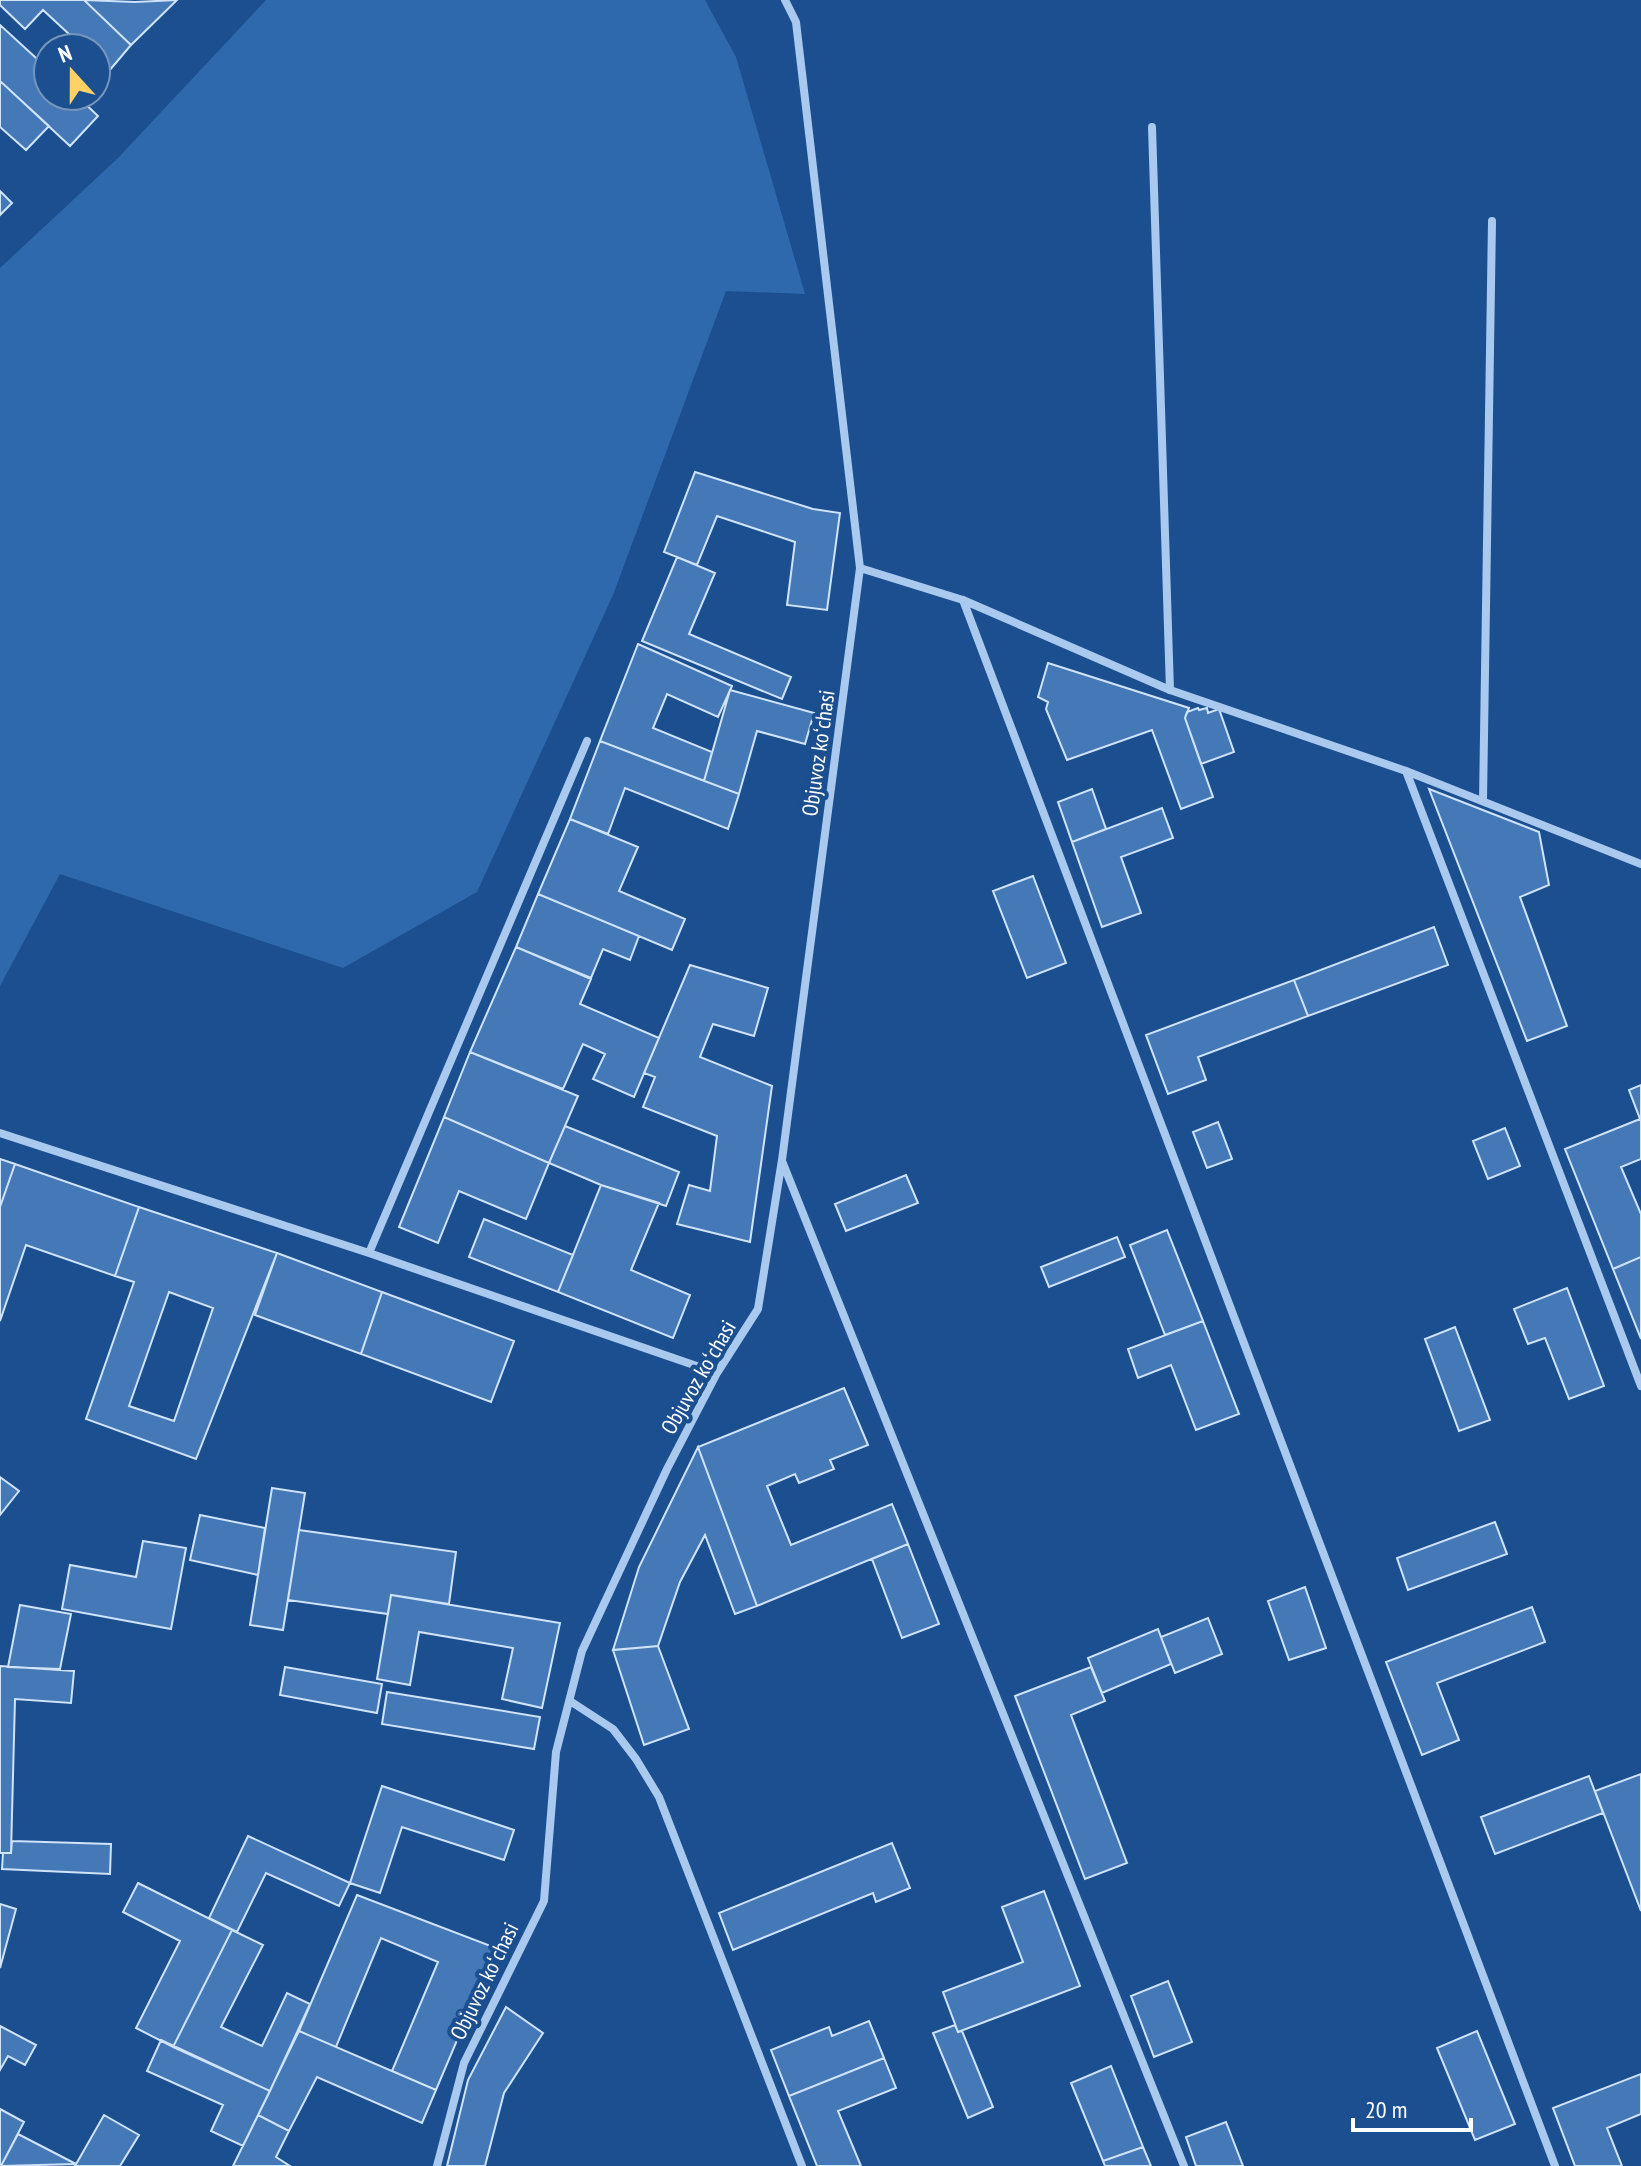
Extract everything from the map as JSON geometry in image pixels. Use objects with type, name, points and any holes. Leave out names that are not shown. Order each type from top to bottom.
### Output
[{"type":"street","name":"Objuvoz koʻchasi","points":[[437,2166],[464,2063],[544,1901],[556,1752],[582,1651],[667,1469],[717,1373],[758,1309],[782,1160],[860,568],[796,22],[785,0]]},
{"type":"street","points":[[1152,127],[1170,690]]},
{"type":"street","points":[[1483,800],[1492,221]]},
{"type":"street","points":[[860,568],[963,600],[1170,690],[1406,771],[1641,864]]},
{"type":"street","points":[[963,600],[1555,2166]]},
{"type":"street","points":[[369,1253],[587,741]]},
{"type":"street","points":[[1406,771],[1641,1386]]},
{"type":"street","points":[[0,1133],[369,1253],[717,1373]]},
{"type":"street","points":[[782,1160],[1184,2166]]},
{"type":"street","points":[[570,1701],[613,1729],[659,1797],[802,2166]]},
{"type":"shaded area","points":[[266,0],[705,0],[736,57],[805,294],[726,291],[613,595],[477,892],[343,968],[60,874],[0,986],[0,268],[118,158]]},
{"type":"building","points":[[0,0],[84,0],[131,45],[112,67],[112,32],[67,32],[43,10],[25,29],[0,5]]},
{"type":"building","points":[[84,0],[135,2],[177,0],[131,45]]},
{"type":"building","points":[[0,25],[32,54],[32,111],[0,81]]},
{"type":"building","points":[[0,81],[49,126],[26,150],[0,127]]},
{"type":"building","points":[[33,112],[94,112],[98,116],[70,146]]},
{"type":"building","points":[[0,191],[12,203],[0,215]]},
{"type":"building","points":[[695,472],[813,509],[840,513],[827,610],[787,605],[795,542],[717,516],[697,565],[664,552]]},
{"type":"building","points":[[677,557],[715,573],[689,634],[791,677],[782,699],[642,641]]},
{"type":"building","points":[[638,644],[732,686],[718,717],[667,694],[653,728],[712,752],[704,781],[600,741]]},
{"type":"building","points":[[1048,663],[1189,708],[1185,718],[1213,797],[1181,809],[1152,730],[1067,760],[1046,709],[1048,702],[1038,697]]},
{"type":"building","points":[[730,690],[814,713],[805,744],[757,731],[739,794],[704,781]]},
{"type":"building","points":[[1207,708],[1208,713],[1219,709],[1234,752],[1201,764],[1185,718],[1187,712]]},
{"type":"building","points":[[600,741],[739,794],[728,829],[625,788],[608,834],[570,819]]},
{"type":"building","points":[[1092,789],[1106,829],[1072,842],[1058,802]]},
{"type":"building","points":[[1429,789],[1539,832],[1549,885],[1520,897],[1567,1026],[1527,1041]]},
{"type":"building","points":[[1162,808],[1173,838],[1121,857],[1141,913],[1102,927],[1072,842]]},
{"type":"building","points":[[570,819],[638,847],[619,891],[685,919],[672,950],[538,894]]},
{"type":"building","points":[[1033,876],[1066,963],[1027,978],[993,891]]},
{"type":"building","points":[[538,894],[639,936],[630,960],[603,949],[591,978],[516,947]]},
{"type":"building","points":[[1434,927],[1448,965],[1308,1016],[1294,980]]},
{"type":"building","points":[[516,947],[591,979],[580,1004],[659,1038],[634,1097],[593,1079],[605,1054],[583,1044],[563,1089],[470,1052]]},
{"type":"building","points":[[690,965],[768,988],[754,1036],[713,1024],[700,1057],[772,1086],[750,1242],[677,1224],[689,1185],[710,1191],[717,1136],[643,1107],[655,1077],[644,1073]]},
{"type":"building","points":[[1294,980],[1308,1016],[1198,1057],[1206,1080],[1168,1094],[1146,1035]]},
{"type":"building","points":[[470,1052],[578,1096],[549,1163],[444,1117]]},
{"type":"building","points":[[1641,1085],[1641,1159],[1621,1167],[1641,1214],[1641,1257],[1613,1269],[1565,1149],[1640,1119],[1629,1090]]},
{"type":"building","points":[[444,1117],[549,1163],[526,1219],[459,1191],[438,1243],[399,1227]]},
{"type":"building","points":[[1218,1122],[1232,1159],[1207,1168],[1193,1132]]},
{"type":"building","points":[[565,1126],[679,1172],[666,1206],[601,1185],[549,1163]]},
{"type":"building","points":[[1505,1128],[1520,1166],[1488,1179],[1473,1141]]},
{"type":"building","points":[[0,1159],[15,1164],[0,1207]]},
{"type":"building","points":[[15,1164],[139,1207],[115,1276],[26,1245],[0,1321],[0,1207]]},
{"type":"building","points":[[906,1175],[918,1203],[846,1231],[835,1204]]},
{"type":"building","points":[[601,1185],[659,1203],[631,1270],[690,1295],[673,1338],[558,1292]]},
{"type":"building","points":[[139,1207],[277,1253],[196,1459],[86,1419],[134,1282],[115,1276]],"holes":[[[169,1292],[213,1308],[174,1421],[129,1406]]]},
{"type":"building","points":[[484,1219],[573,1255],[558,1292],[469,1257]]},
{"type":"building","points":[[1167,1230],[1203,1321],[1165,1335],[1130,1245]]},
{"type":"building","points":[[1117,1237],[1125,1257],[1049,1287],[1041,1267]]},
{"type":"building","points":[[277,1253],[382,1292],[361,1354],[255,1315]]},
{"type":"building","points":[[1641,1257],[1641,1339],[1613,1269]]},
{"type":"building","points":[[1567,1288],[1604,1386],[1569,1399],[1545,1338],[1528,1344],[1514,1309]]},
{"type":"building","points":[[382,1292],[514,1341],[491,1402],[361,1354]]},
{"type":"building","points":[[1203,1321],[1239,1414],[1196,1430],[1171,1365],[1138,1378],[1128,1349]]},
{"type":"building","points":[[1455,1327],[1490,1420],[1459,1431],[1425,1339]]},
{"type":"building","points":[[844,1388],[868,1445],[830,1460],[834,1469],[799,1483],[795,1474],[767,1486],[791,1545],[892,1504],[908,1544],[757,1606],[698,1447]]},
{"type":"building","points":[[698,1447],[757,1606],[735,1614],[705,1535],[680,1582],[658,1646],[613,1650],[639,1567]]},
{"type":"building","points":[[0,1477],[19,1491],[0,1515]]},
{"type":"building","points":[[272,1488],[305,1493],[283,1630],[250,1625]]},
{"type":"building","points":[[200,1515],[265,1528],[258,1575],[190,1560]]},
{"type":"building","points":[[1495,1522],[1507,1554],[1408,1590],[1397,1558]]},
{"type":"building","points":[[299,1530],[456,1552],[449,1604],[391,1595],[388,1614],[288,1600]]},
{"type":"building","points":[[143,1541],[186,1548],[171,1629],[62,1609],[70,1565],[136,1577]]},
{"type":"building","points":[[908,1544],[939,1624],[902,1638],[872,1559]]},
{"type":"building","points":[[1305,1587],[1326,1648],[1289,1660],[1268,1601]]},
{"type":"building","points":[[391,1595],[560,1623],[542,1708],[502,1699],[513,1648],[419,1632],[410,1685],[377,1679]]},
{"type":"building","points":[[20,1605],[71,1614],[60,1669],[8,1667]]},
{"type":"building","points":[[1532,1607],[1545,1642],[1437,1683],[1459,1740],[1422,1755],[1386,1662]]},
{"type":"building","points":[[1208,1618],[1222,1654],[1175,1673],[1161,1637]]},
{"type":"building","points":[[1158,1629],[1171,1664],[1102,1693],[1088,1658]]},
{"type":"building","points":[[658,1646],[689,1729],[644,1745],[613,1650]]},
{"type":"building","points":[[0,1666],[74,1671],[71,1703],[15,1699],[11,1853],[0,1853]]},
{"type":"building","points":[[285,1667],[382,1684],[377,1713],[280,1695]]},
{"type":"building","points":[[1091,1667],[1105,1701],[1071,1715],[1127,1863],[1085,1879],[1015,1696]]},
{"type":"building","points":[[387,1692],[540,1717],[534,1749],[382,1724]]},
{"type":"building","points":[[1641,1774],[1641,1911],[1595,1791]]},
{"type":"building","points":[[1589,1776],[1603,1813],[1495,1854],[1481,1817]]},
{"type":"building","points":[[382,1786],[514,1830],[504,1860],[402,1827],[380,1893],[350,1883]]},
{"type":"building","points":[[248,1836],[350,1883],[339,1906],[266,1873],[237,1932],[209,1918]]},
{"type":"building","points":[[12,1841],[111,1844],[110,1874],[2,1869],[3,1853],[11,1853]]},
{"type":"building","points":[[892,1843],[910,1888],[876,1902],[873,1893],[733,1950],[719,1913]]},
{"type":"building","points":[[138,1883],[232,1930],[173,2047],[136,2028],[180,1941],[123,1912]]},
{"type":"building","points":[[1044,1891],[1080,1986],[958,2032],[943,1992],[1023,1962],[1002,1907]]},
{"type":"building","points":[[357,1895],[496,1948],[436,2090],[392,2071],[438,1962],[381,1938],[336,2047],[299,2031]]},
{"type":"building","points":[[0,1904],[16,1909],[0,1968]]},
{"type":"building","points":[[232,1930],[263,1945],[221,2027],[262,2046],[287,1993],[310,2004],[270,2091],[173,2047]]},
{"type":"building","points":[[1168,1981],[1192,2042],[1154,2057],[1131,1996]]},
{"type":"building","points":[[506,2007],[543,2033],[504,2093],[485,2166],[447,2166],[468,2080]]},
{"type":"building","points":[[869,2021],[884,2058],[789,2096],[771,2050],[829,2027],[832,2036]]},
{"type":"building","points":[[955,2025],[958,2032],[962,2031],[993,2107],[968,2118],[933,2033]]},
{"type":"building","points":[[0,2026],[36,2045],[25,2065],[8,2056],[0,2070]]},
{"type":"building","points":[[299,2031],[436,2090],[422,2123],[317,2077],[289,2131],[258,2115]]},
{"type":"building","points":[[1477,2031],[1515,2124],[1475,2140],[1437,2048]]},
{"type":"building","points":[[161,2040],[270,2091],[243,2146],[211,2131],[223,2105],[147,2071]]},
{"type":"building","points":[[884,2058],[896,2088],[838,2111],[861,2166],[817,2166],[789,2096]]},
{"type":"building","points":[[1111,2066],[1143,2147],[1103,2161],[1071,2083]]},
{"type":"building","points":[[1641,2074],[1641,2114],[1607,2128],[1622,2166],[1575,2166],[1553,2108]]},
{"type":"building","points":[[0,2109],[24,2122],[1,2166],[0,2166]]},
{"type":"building","points":[[104,2115],[139,2135],[120,2166],[75,2166]]},
{"type":"building","points":[[258,2115],[289,2131],[276,2157],[290,2166],[233,2166]]},
{"type":"building","points":[[1226,2122],[1243,2166],[1196,2166],[1186,2137]]},
{"type":"building","points":[[18,2134],[76,2164],[1,2166]]},
{"type":"building","points":[[1143,2147],[1151,2166],[1105,2166],[1103,2161]]}]
